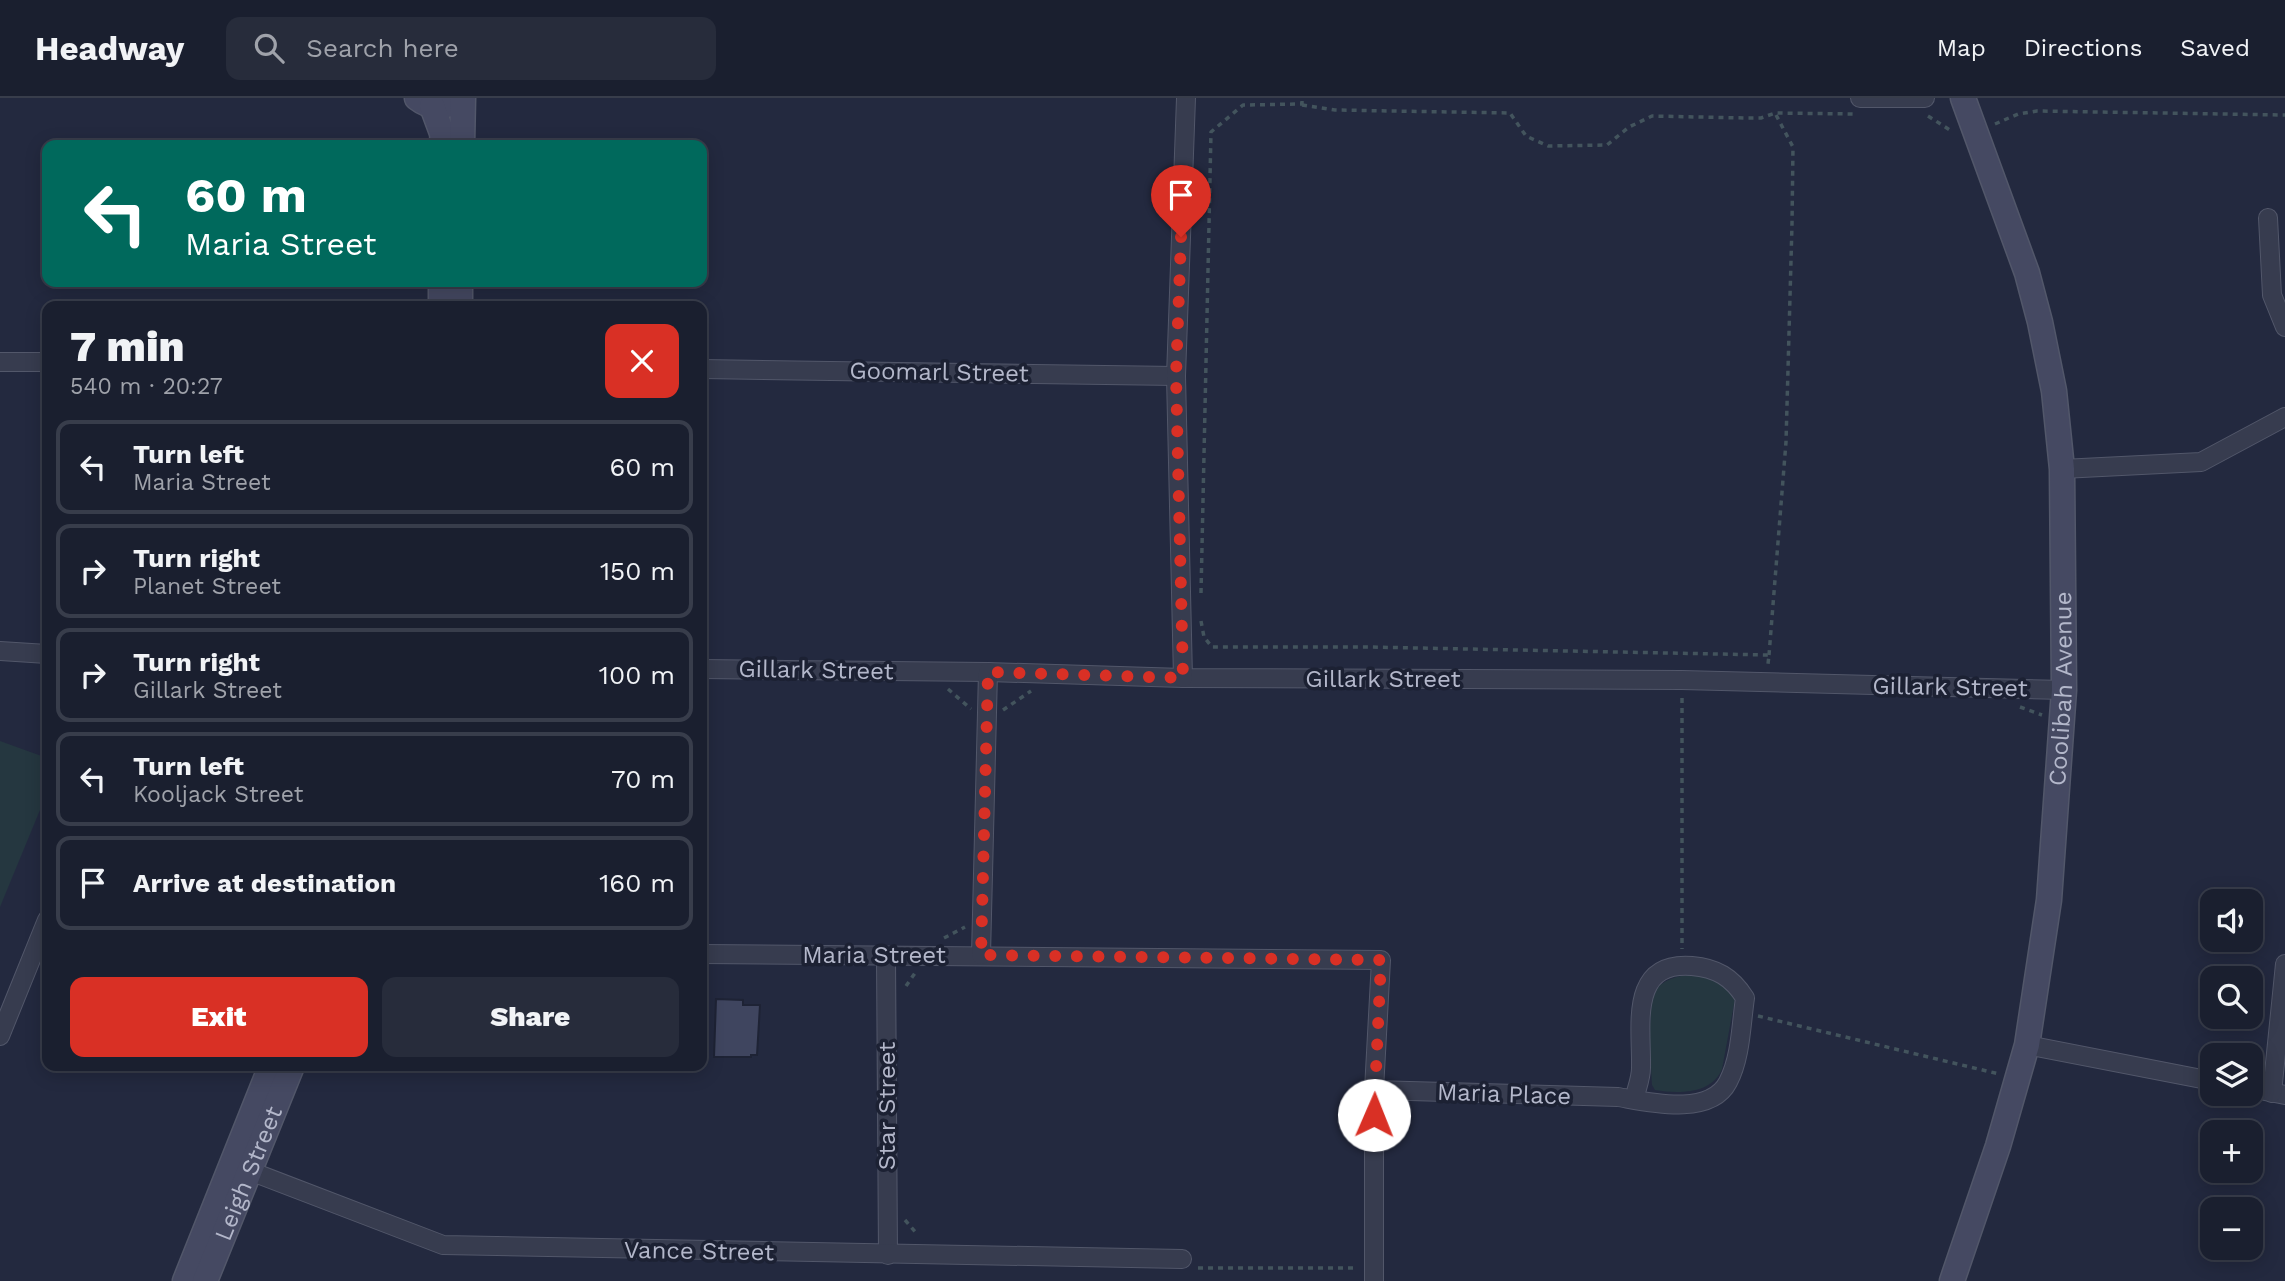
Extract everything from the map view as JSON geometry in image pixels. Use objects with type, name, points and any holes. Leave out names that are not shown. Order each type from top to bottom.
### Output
[{"type":"street","points":[[425,102],[450,104],[461,98],[462,140]]},
{"type":"street","points":[[1183,678],[1176,376],[1186,98]]},
{"type":"street","points":[[1860,106],[1925,98]]},
{"type":"street","name":"Coolibah Avenue","points":[[1952,1281],[2027,1045],[2049,900],[2064,690],[2062,469],[2054,391],[2028,273],[1963,98]]},
{"type":"street","points":[[425,102],[442,132],[443,140]]},
{"type":"street","points":[[2268,218],[2272,295],[2285,327]]},
{"type":"street","points":[[0,362],[42,362]]},
{"type":"street","name":"Goomarl Street","points":[[707,369],[1176,376]]},
{"type":"street","points":[[2062,469],[2201,462],[2285,417]]},
{"type":"street","points":[[0,651],[42,653]]},
{"type":"street","name":"Gillark Street","points":[[707,668],[1183,678],[1682,680],[2064,690]]},
{"type":"street","points":[[981,955],[988,672]]},
{"type":"street","points":[[0,1036],[5,1010],[42,931]]},
{"type":"street","name":"Maria Street","points":[[707,954],[1381,960],[1374,1090]]},
{"type":"street","name":"Star Street","points":[[886,957],[888,1255]]},
{"type":"street","points":[[2278,1094],[2285,964]]},
{"type":"street","points":[[1634,1100],[1641,1071],[1640,1008],[1644,993],[1655,977],[1682,965]]},
{"type":"street","name":"Maria Place","points":[[1374,1090],[1618,1097],[1673,1105],[1698,1103],[1718,1094],[1727,1084],[1738,1047],[1745,998],[1731,979],[1708,967],[1682,965]]},
{"type":"street","points":[[2027,1045],[2200,1079]]},
{"type":"street","name":"Leigh Street","points":[[205,1281],[270,1071]]},
{"type":"street","name":"Leigh Street","points":[[185,1281],[290,1071]]},
{"type":"street","points":[[1374,1090],[1374,1274]]},
{"type":"street","name":"Vance Street","points":[[242,1166],[443,1245],[1182,1259]]},
{"type":"path","points":[[1302,98],[1302,104]]},
{"type":"path","points":[[1201,593],[1211,132],[1243,104],[1302,104],[1335,110],[1510,113],[1526,136],[1548,146],[1607,145],[1629,127],[1652,116],[1753,118],[1774,113],[1860,106]]},
{"type":"path","points":[[1917,116],[1931,116],[1961,137],[2018,114],[2036,111],[2285,115]]},
{"type":"path","points":[[1765,682],[1786,442],[1792,211],[1793,147],[1774,113]]},
{"type":"path","points":[[1200,619],[1204,636],[1212,647],[1369,647],[1769,655]]},
{"type":"path","points":[[1682,680],[1682,965]]},
{"type":"path","points":[[944,956],[944,938],[965,927],[969,920]]},
{"type":"path","points":[[905,998],[906,984],[919,970]]},
{"type":"path","points":[[1743,1012],[2018,1079]]},
{"type":"path","points":[[901,1215],[924,1241],[926,1256]]},
{"type":"path","points":[[1182,1259],[1196,1268],[1374,1274]]},
{"type":"shaded area","points":[[0,741],[42,756],[42,805],[0,907]]},
{"type":"shaded area","points":[[1697,974],[1719,982],[1735,999],[1722,1069],[1711,1083],[1703,1088],[1684,1092],[1655,1090],[1652,1085],[1650,1034],[1654,995],[1657,988],[1666,981]]},
{"type":"building","points":[[716,999],[743,1000],[743,1005],[760,1005],[757,1055],[714,1057]]},
{"type":"route","points":[[1181,237],[1176,376],[1183,678],[988,672],[981,955],[1381,960],[1374,1115]]}]
